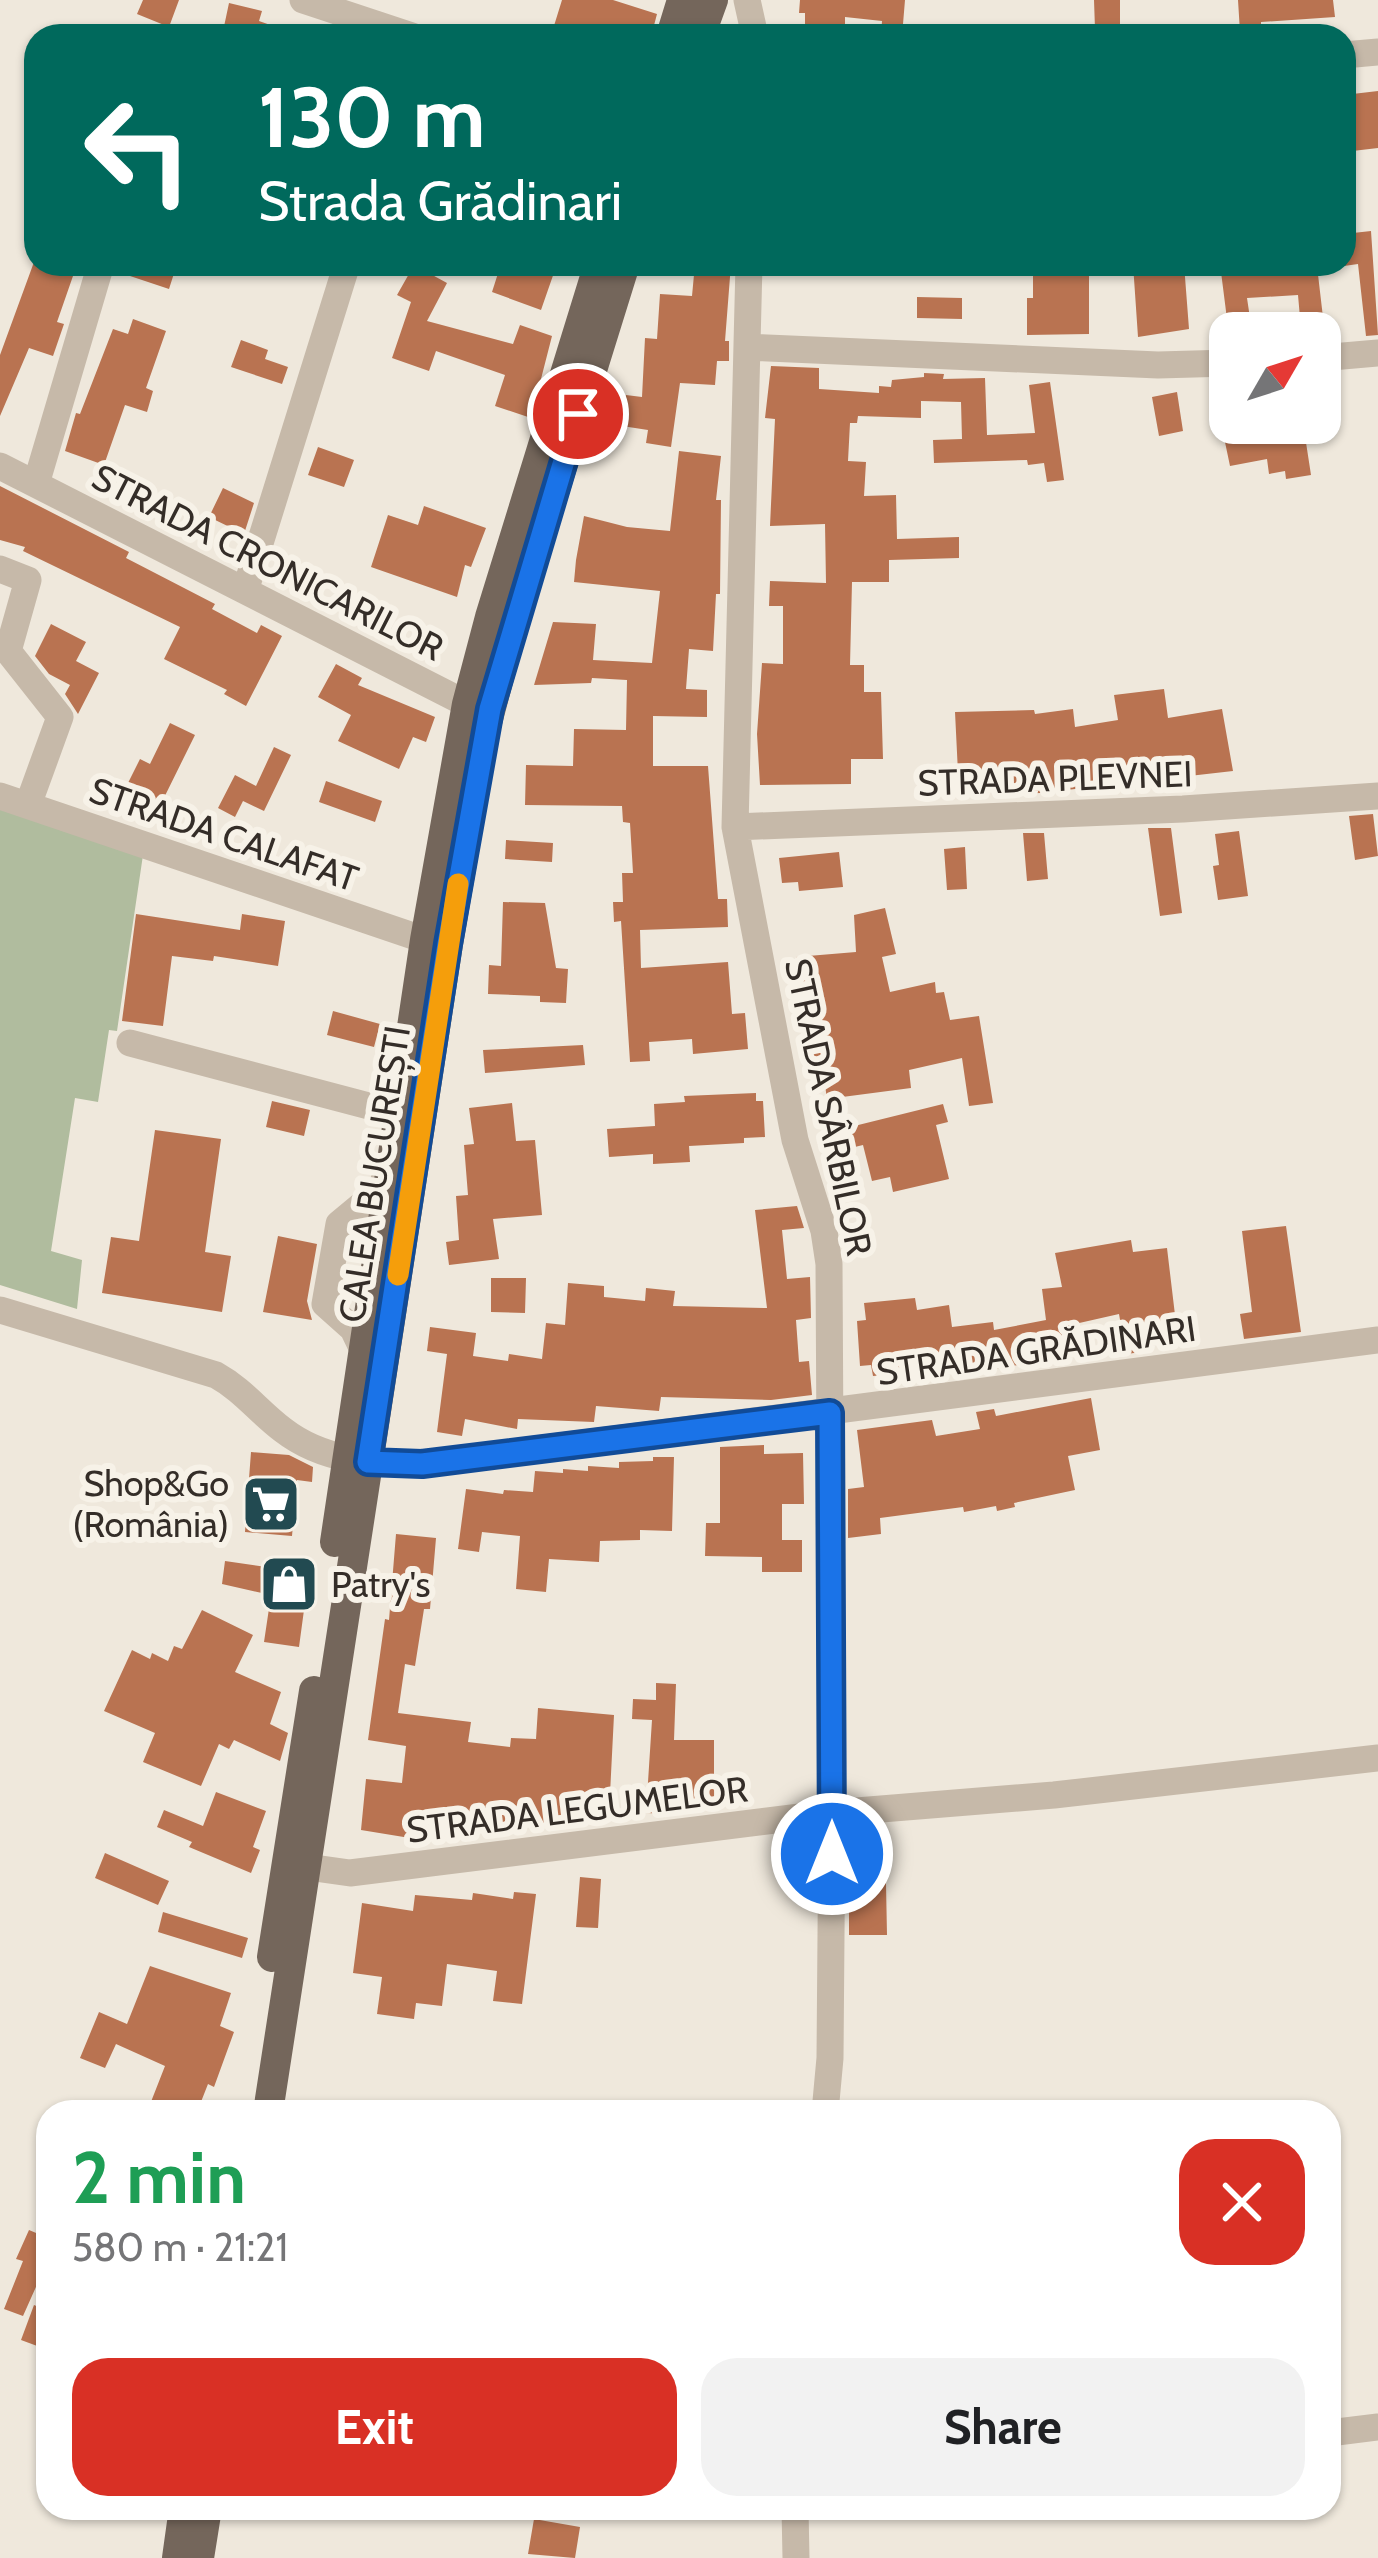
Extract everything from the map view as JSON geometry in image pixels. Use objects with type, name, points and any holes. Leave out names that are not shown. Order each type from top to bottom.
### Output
[{"type":"main road","name":"CALEA BUCUREȘTI","points":[[269,2100],[297,1866],[357,1460],[490,616],[595,276]]},
{"type":"main road","name":"CALEA BUCUREȘTI","points":[[478,706],[622,276]]},
{"type":"main road","name":"CALEA BUCUREȘTI","points":[[357,1460],[365,1354],[391,1164],[436,942]]},
{"type":"main road","name":"CALEA BUCUREȘTI","points":[[250,2100],[297,1866]]},
{"type":"main road","points":[[177,2558],[182,2520]]},
{"type":"main road","points":[[199,2558],[205,2520]]},
{"type":"street","points":[[303,0],[376,24]]},
{"type":"street","name":"STRADA CRONICARILOR","points":[[37,484],[97,276]]},
{"type":"street","points":[[246,589],[343,276]]},
{"type":"street","name":"STRADA SÂRBILOR","points":[[749,276],[735,827],[795,1140],[827,1248],[832,1813],[826,2100]]},
{"type":"street","points":[[747,347],[1209,364]]},
{"type":"street","points":[[1341,356],[1378,353]]},
{"type":"street","name":"STRADA CRONICARILOR","points":[[0,466],[478,706]]},
{"type":"street","points":[[0,569],[28,580],[4,650],[60,717],[28,805]]},
{"type":"street","name":"STRADA CALAFAT","points":[[0,796],[436,942]]},
{"type":"street","name":"STRADA PLEVNEI","points":[[735,827],[1378,796]]},
{"type":"street","points":[[130,1042],[399,1114]]},
{"type":"street","points":[[365,1354],[353,1329],[325,1304],[339,1224],[380,1190],[391,1164]]},
{"type":"street","points":[[0,1310],[216,1376],[237,1387],[281,1429],[326,1453],[357,1460]]},
{"type":"street","name":"STRADA GRĂDINARI","points":[[357,1460],[422,1464],[1378,1340]]},
{"type":"street","name":"STRADA LEGUMELOR","points":[[297,1866],[350,1873],[832,1813],[1054,1795],[1378,1758]]},
{"type":"street","points":[[1341,2432],[1378,2428]]},
{"type":"street","points":[[795,2520],[796,2558]]},
{"type":"green space","points":[[0,806],[143,855],[117,1031],[109,1030],[98,1102],[75,1098],[51,1251],[82,1260],[77,1309],[0,1285]]},
{"type":"building","points":[[143,0],[179,0],[170,24],[137,14]]},
{"type":"building","points":[[562,0],[613,0],[657,14],[654,24],[555,24]]},
{"type":"building","points":[[800,0],[905,0],[903,24],[845,17],[845,24],[805,24],[805,13],[799,13]]},
{"type":"building","points":[[1094,0],[1120,0],[1120,24],[1095,24]]},
{"type":"building","points":[[1238,0],[1333,0],[1335,17],[1240,24]]},
{"type":"building","points":[[229,3],[262,11],[259,21],[268,24],[225,24]]},
{"type":"building","points":[[1378,91],[1378,148],[1356,151],[1356,94]]},
{"type":"building","points":[[1371,231],[1378,335],[1366,336],[1356,233]]},
{"type":"building","points":[[29,276],[73,276],[57,322],[64,324],[53,356],[29,348],[0,416],[0,355]]},
{"type":"building","points":[[130,276],[173,276],[169,289]]},
{"type":"building","points":[[408,276],[434,276],[447,283],[427,321],[513,344],[520,325],[552,336],[531,418],[495,406],[505,375],[436,351],[429,371],[392,358],[411,302],[397,295]]},
{"type":"building","points":[[497,276],[553,276],[541,310],[492,292]]},
{"type":"building","points":[[694,276],[730,276],[725,341],[729,341],[729,361],[717,361],[715,385],[680,383],[671,447],[646,443],[648,430],[622,426],[626,395],[642,397],[645,338],[657,339],[660,294],[692,296]]},
{"type":"building","points":[[1033,276],[1089,276],[1089,334],[1027,335],[1027,298],[1033,298]]},
{"type":"building","points":[[1134,276],[1185,276],[1189,329],[1138,337]]},
{"type":"building","points":[[1222,276],[1318,276],[1322,312],[1300,312],[1298,295],[1247,298],[1249,312],[1226,312]]},
{"type":"building","points":[[917,297],[962,298],[962,319],[917,318]]},
{"type":"building","points":[[133,319],[166,331],[146,388],[153,391],[147,412],[125,405],[104,465],[65,451],[76,413],[80,414],[113,329],[128,334]]},
{"type":"building","points":[[241,340],[268,350],[265,359],[288,367],[282,384],[231,367]]},
{"type":"building","points":[[771,366],[819,368],[819,389],[879,393],[879,386],[891,387],[892,380],[924,377],[924,373],[944,374],[943,379],[985,378],[987,435],[1035,433],[1029,385],[1050,382],[1064,480],[1047,482],[1044,463],[1028,465],[1027,460],[934,463],[933,440],[962,439],[961,402],[921,401],[921,418],[858,416],[857,423],[850,423],[848,461],[866,462],[864,496],[896,495],[897,539],[959,537],[959,558],[889,560],[889,582],[852,582],[850,665],[864,665],[864,692],[881,692],[883,759],[851,759],[851,784],[760,785],[757,734],[762,663],[783,664],[783,606],[769,606],[770,581],[826,583],[825,524],[770,526],[775,419],[765,418]]},
{"type":"building","points":[[1177,392],[1183,431],[1159,436],[1152,397]]},
{"type":"building","points":[[1225,444],[1306,444],[1311,475],[1286,479],[1285,471],[1269,474],[1267,459],[1230,466]]},
{"type":"building","points":[[318,447],[354,460],[344,487],[308,475]]},
{"type":"building","points":[[679,451],[721,456],[716,500],[721,500],[720,594],[716,594],[713,651],[689,649],[686,689],[707,690],[707,717],[653,716],[653,766],[708,766],[718,899],[727,899],[728,927],[640,930],[641,968],[728,962],[732,1014],[745,1013],[748,1049],[693,1054],[692,1039],[649,1042],[650,1061],[630,1062],[621,921],[614,922],[613,902],[623,902],[622,873],[633,873],[630,823],[623,822],[622,806],[525,805],[526,765],[573,766],[574,729],[626,730],[627,680],[592,678],[591,683],[534,685],[553,622],[596,624],[593,660],[652,663],[660,591],[574,582],[576,560],[584,516],[670,531]]},
{"type":"building","points":[[0,486],[129,552],[126,558],[215,604],[212,609],[257,633],[261,625],[282,636],[246,706],[224,694],[227,690],[164,659],[180,627],[23,551],[25,547],[0,540]]},
{"type":"building","points":[[223,488],[254,503],[244,534],[209,517]]},
{"type":"building","points":[[424,506],[486,528],[471,567],[465,565],[457,597],[371,567],[388,515],[418,525]]},
{"type":"building","points":[[51,624],[86,642],[76,661],[99,673],[78,714],[65,694],[70,685],[49,674],[35,656]]},
{"type":"building","points":[[336,664],[362,678],[358,685],[435,717],[426,742],[413,737],[399,769],[338,741],[351,715],[318,697]]},
{"type":"building","points":[[1164,689],[1168,718],[1222,709],[1233,771],[1040,793],[959,793],[955,712],[1034,710],[1035,714],[1073,709],[1075,727],[1118,720],[1114,695]]},
{"type":"building","points":[[170,723],[195,735],[153,820],[118,803],[140,759],[150,764]]},
{"type":"building","points":[[274,747],[291,755],[264,811],[243,801],[235,817],[218,808],[235,775],[256,786]]},
{"type":"building","points":[[326,781],[382,801],[375,822],[319,802]]},
{"type":"building","points":[[1373,814],[1378,856],[1355,860],[1349,816]]},
{"type":"building","points":[[1148,828],[1171,828],[1182,913],[1160,916]]},
{"type":"building","points":[[1239,831],[1248,896],[1218,900],[1215,834]]},
{"type":"building","points":[[1023,833],[1044,833],[1048,879],[1027,881]]},
{"type":"building","points":[[506,840],[553,843],[552,862],[505,859]]},
{"type":"building","points":[[965,847],[967,889],[947,890],[944,849]]},
{"type":"building","points":[[839,852],[843,887],[799,891],[798,882],[782,883],[779,858]]},
{"type":"building","points":[[503,902],[545,903],[556,968],[568,969],[566,1003],[540,1002],[540,996],[488,994],[489,965],[501,966]]},
{"type":"building","points":[[885,908],[896,954],[882,957],[890,992],[935,982],[936,993],[944,992],[950,1020],[979,1016],[993,1103],[969,1106],[962,1058],[909,1070],[911,1088],[827,1099],[823,1071],[812,1073],[807,1045],[813,1044],[796,957],[856,952],[854,915]]},
{"type":"building","points":[[136,914],[240,930],[242,914],[285,921],[278,966],[214,956],[213,961],[172,956],[163,1026],[122,1021]]},
{"type":"building","points":[[333,1011],[380,1024],[374,1047],[327,1035]]},
{"type":"building","points":[[583,1045],[585,1065],[485,1073],[483,1050]]},
{"type":"building","points":[[756,1093],[756,1101],[763,1101],[765,1137],[689,1146],[690,1162],[653,1164],[653,1154],[609,1157],[607,1129],[655,1126],[654,1104],[685,1102],[684,1096]]},
{"type":"building","points":[[272,1101],[310,1110],[304,1136],[266,1127]]},
{"type":"building","points":[[512,1103],[516,1141],[535,1140],[542,1215],[493,1219],[499,1259],[449,1265],[446,1242],[459,1240],[456,1196],[468,1195],[464,1145],[474,1144],[469,1108]]},
{"type":"building","points":[[943,1104],[948,1122],[936,1125],[949,1179],[893,1192],[890,1177],[872,1181],[863,1145],[830,1153],[826,1133]]},
{"type":"building","points":[[155,1130],[221,1139],[205,1252],[231,1256],[222,1312],[102,1293],[111,1237],[139,1241]]},
{"type":"building","points":[[797,1206],[804,1228],[782,1230],[787,1279],[810,1277],[811,1318],[796,1320],[799,1362],[809,1361],[812,1395],[771,1400],[661,1397],[659,1411],[596,1406],[594,1422],[518,1419],[517,1429],[465,1419],[462,1436],[437,1432],[447,1354],[427,1351],[430,1327],[476,1333],[473,1356],[508,1361],[509,1354],[542,1359],[546,1323],[565,1325],[568,1283],[604,1286],[604,1297],[645,1301],[646,1288],[675,1291],[673,1306],[767,1308],[755,1210]]},
{"type":"building","points":[[1286,1226],[1301,1332],[1244,1339],[1240,1314],[1252,1312],[1242,1231]]},
{"type":"building","points":[[278,1236],[317,1244],[307,1301],[312,1320],[263,1312]]},
{"type":"building","points":[[1131,1240],[1133,1252],[1167,1248],[1178,1340],[1148,1343],[1150,1351],[1126,1354],[1119,1314],[1066,1326],[1070,1361],[973,1372],[972,1368],[873,1376],[871,1365],[860,1366],[857,1321],[866,1320],[864,1303],[915,1298],[917,1310],[949,1305],[952,1327],[993,1322],[994,1330],[1046,1320],[1042,1289],[1062,1287],[1055,1253]]},
{"type":"building","points":[[491,1278],[526,1278],[525,1313],[491,1312]]},
{"type":"building","points":[[1091,1398],[1100,1450],[1068,1456],[1075,1490],[997,1511],[996,1506],[964,1512],[963,1507],[880,1518],[881,1534],[848,1538],[848,1489],[864,1487],[857,1430],[932,1420],[936,1436],[980,1429],[976,1412],[994,1409],[996,1416]]},
{"type":"building","points":[[764,1445],[764,1454],[803,1453],[804,1504],[782,1504],[782,1540],[802,1540],[802,1572],[762,1572],[762,1557],[705,1556],[706,1523],[720,1523],[720,1447]]},
{"type":"building","points":[[251,1452],[289,1455],[313,1467],[312,1482],[297,1480],[292,1536],[245,1532]]},
{"type":"building","points":[[653,1457],[674,1457],[672,1531],[640,1530],[640,1540],[600,1541],[599,1562],[549,1559],[546,1592],[516,1589],[520,1536],[482,1532],[479,1552],[458,1549],[466,1489],[533,1492],[535,1471],[619,1468],[619,1462],[653,1461]]},
{"type":"building","points":[[396,1534],[436,1538],[430,1609],[424,1609],[415,1666],[405,1664],[398,1713],[471,1722],[468,1742],[510,1747],[511,1738],[536,1739],[538,1708],[614,1715],[609,1814],[565,1811],[564,1825],[524,1821],[523,1832],[469,1827],[470,1819],[419,1813],[416,1839],[361,1830],[366,1779],[402,1783],[406,1746],[368,1740],[385,1619],[389,1620]]},
{"type":"building","points":[[225,1561],[309,1573],[299,1647],[264,1642],[271,1595],[222,1584]]},
{"type":"building","points":[[202,1610],[253,1635],[235,1672],[281,1692],[270,1724],[288,1733],[280,1761],[234,1740],[229,1749],[219,1744],[201,1786],[143,1762],[155,1733],[104,1711],[132,1650],[168,1661],[174,1646],[182,1649]]},
{"type":"building","points":[[656,1683],[676,1684],[674,1740],[714,1740],[714,1806],[671,1806],[671,1814],[646,1813],[652,1720],[632,1719],[633,1699],[656,1700]]},
{"type":"building","points":[[216,1792],[266,1811],[253,1847],[260,1850],[251,1873],[189,1847],[192,1842],[157,1827],[164,1810],[203,1826]]},
{"type":"building","points":[[885,1833],[887,1935],[849,1935],[849,1893],[859,1893],[858,1834]]},
{"type":"building","points":[[105,1853],[169,1881],[158,1905],[95,1878]]},
{"type":"building","points":[[580,1877],[601,1879],[598,1928],[576,1927]]},
{"type":"building","points":[[514,1892],[536,1894],[522,2004],[493,2001],[497,1971],[447,1964],[442,2006],[416,2003],[414,2019],[377,2014],[382,1977],[353,1973],[362,1903],[413,1911],[415,1895],[472,1900],[473,1893],[513,1899]]},
{"type":"building","points":[[163,1912],[248,1938],[242,1958],[158,1932]]},
{"type":"building","points":[[150,1966],[231,1993],[220,2026],[234,2032],[214,2087],[208,2084],[202,2100],[152,2100],[165,2066],[116,2044],[105,2068],[80,2058],[99,2012],[127,2024]]},
{"type":"building","points":[[29,2230],[36,2233],[36,2287],[23,2316],[4,2309],[23,2261],[16,2259]]},
{"type":"building","points":[[34,2305],[36,2346],[21,2340]]},
{"type":"building","points":[[534,2520],[580,2527],[575,2558],[528,2554]]},
{"type":"slow traffic","points":[[398,1275],[458,884]]},
{"type":"place","name":"Shop&Go (România)","points":[[271,1504]]},
{"type":"place","name":"Patry's","points":[[289,1584]]},
{"type":"route","points":[[578,414],[490,709],[448,944],[368,1462],[422,1464],[830,1413],[832,1854]]}]
